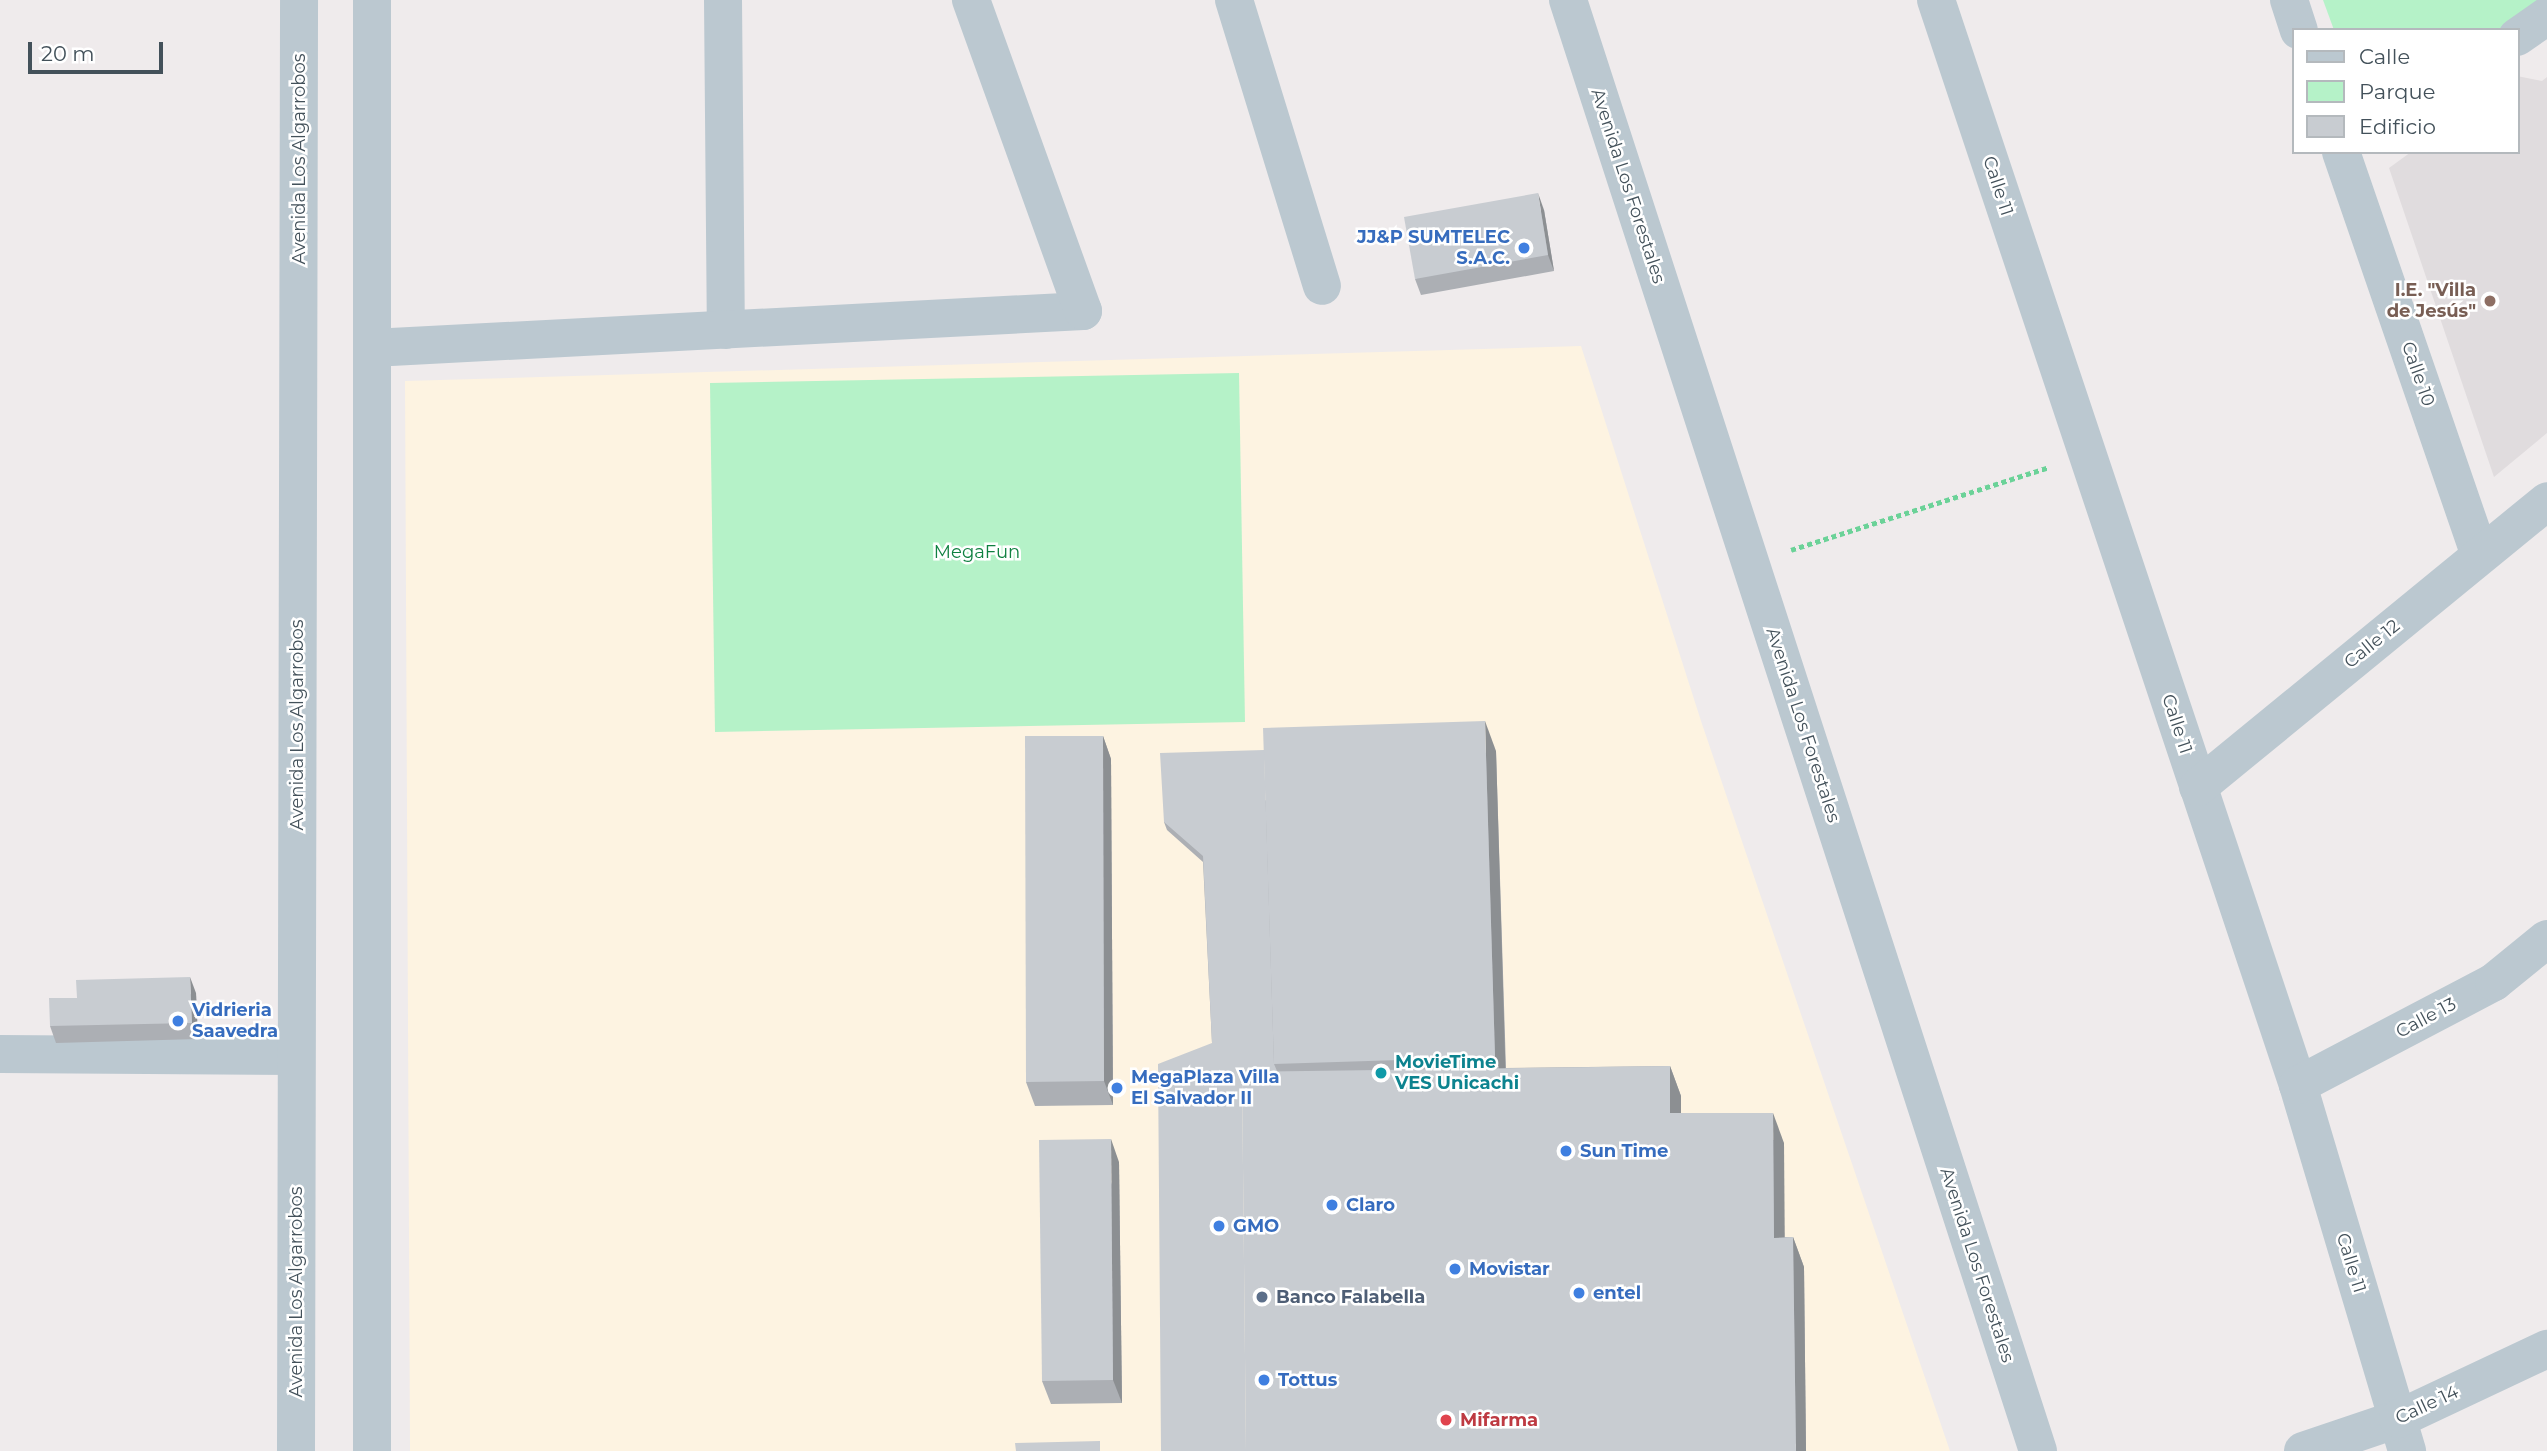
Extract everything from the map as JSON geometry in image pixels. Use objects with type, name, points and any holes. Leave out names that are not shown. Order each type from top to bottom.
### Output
[{"type":"street","name":"Avenida Los Algarrobos","points":[[296,1451],[299,0]]},
{"type":"street","points":[[372,0],[372,1451]]},
{"type":"street","points":[[723,0],[726,330]]},
{"type":"street","points":[[372,348],[1083,311],[971,0]]},
{"type":"street","points":[[1234,0],[1322,286]]},
{"type":"street","name":"Avenida Los Forestales","points":[[1568,0],[2038,1451]]},
{"type":"street","name":"Calle 11","points":[[1936,0],[2298,1085],[2403,1435]]},
{"type":"street","points":[[2289,0],[2298,28]]},
{"type":"street","points":[[2519,36],[2547,16]]},
{"type":"street","name":"Calle 10","points":[[2346,154],[2480,555]]},
{"type":"street","name":"Calle 12","points":[[2198,787],[2547,501]]},
{"type":"street","name":"Calle 13","points":[[2298,1085],[2494,982],[2547,939]]},
{"type":"street","points":[[0,1054],[296,1056]]},
{"type":"street","name":"Calle 14","points":[[2303,1451],[2403,1435],[2547,1349]]},
{"type":"path","points":[[1750,563],[2087,455]]},
{"type":"shaded area","name":"I.E. \"Villa de Jesús\"","points":[[2519,76],[2542,81],[2547,77],[2547,433],[2494,477],[2389,168],[2408,154],[2519,154]]},
{"type":"shaded area","name":"MegaPlaza Villa El Salvador II","points":[[1581,346],[1702,724],[1950,1451],[410,1451],[405,381]]},
{"type":"green space","points":[[2323,0],[2547,0],[2510,28],[2333,28]]},
{"type":"green space","name":"MegaFun","points":[[1239,373],[1245,722],[715,732],[710,383]]},
{"type":"building","points":[[1538,193],[1548,255],[1415,279],[1404,217]]},
{"type":"building","points":[[1485,721],[1495,1057],[1274,1064],[1263,728]]},
{"type":"building","points":[[1025,736],[1103,736],[1104,1081],[1026,1082]]},
{"type":"building","points":[[1264,750],[1274,1064],[1277,1071],[1242,1072],[1246,1451],[1161,1451],[1158,1064],[1212,1043],[1203,856],[1164,822],[1160,753]]},
{"type":"building","points":[[190,977],[192,1023],[50,1026],[49,998],[77,998],[76,980]]},
{"type":"building","points":[[1670,1066],[1670,1113],[1773,1113],[1774,1238],[1793,1237],[1796,1451],[1246,1451],[1242,1072]]},
{"type":"building","points":[[1111,1139],[1113,1380],[1042,1381],[1039,1140]]},
{"type":"building","points":[[1100,1441],[1100,1451],[1016,1451],[1015,1443]]},
{"type":"place","name":"JJ&P SUMTELEC S.A.C.","points":[[1524,248]]},
{"type":"place","name":"I.E. \"Villa de Jesús\"","points":[[2490,301]]},
{"type":"place","name":"Vidrieria Saavedra","points":[[178,1021]]},
{"type":"place","name":"MovieTime VES Unicachi","points":[[1381,1073]]},
{"type":"place","name":"MegaPlaza Villa El Salvador II","points":[[1117,1088]]},
{"type":"place","name":"Sun Time","points":[[1566,1151]]},
{"type":"place","name":"Claro","points":[[1332,1205]]},
{"type":"place","name":"GMO","points":[[1219,1226]]},
{"type":"place","name":"Movistar","points":[[1455,1269]]},
{"type":"place","name":"entel","points":[[1579,1293]]},
{"type":"place","name":"Banco Falabella","points":[[1262,1297]]},
{"type":"place","name":"Tottus","points":[[1264,1380]]},
{"type":"place","name":"Mifarma","points":[[1446,1420]]}]
